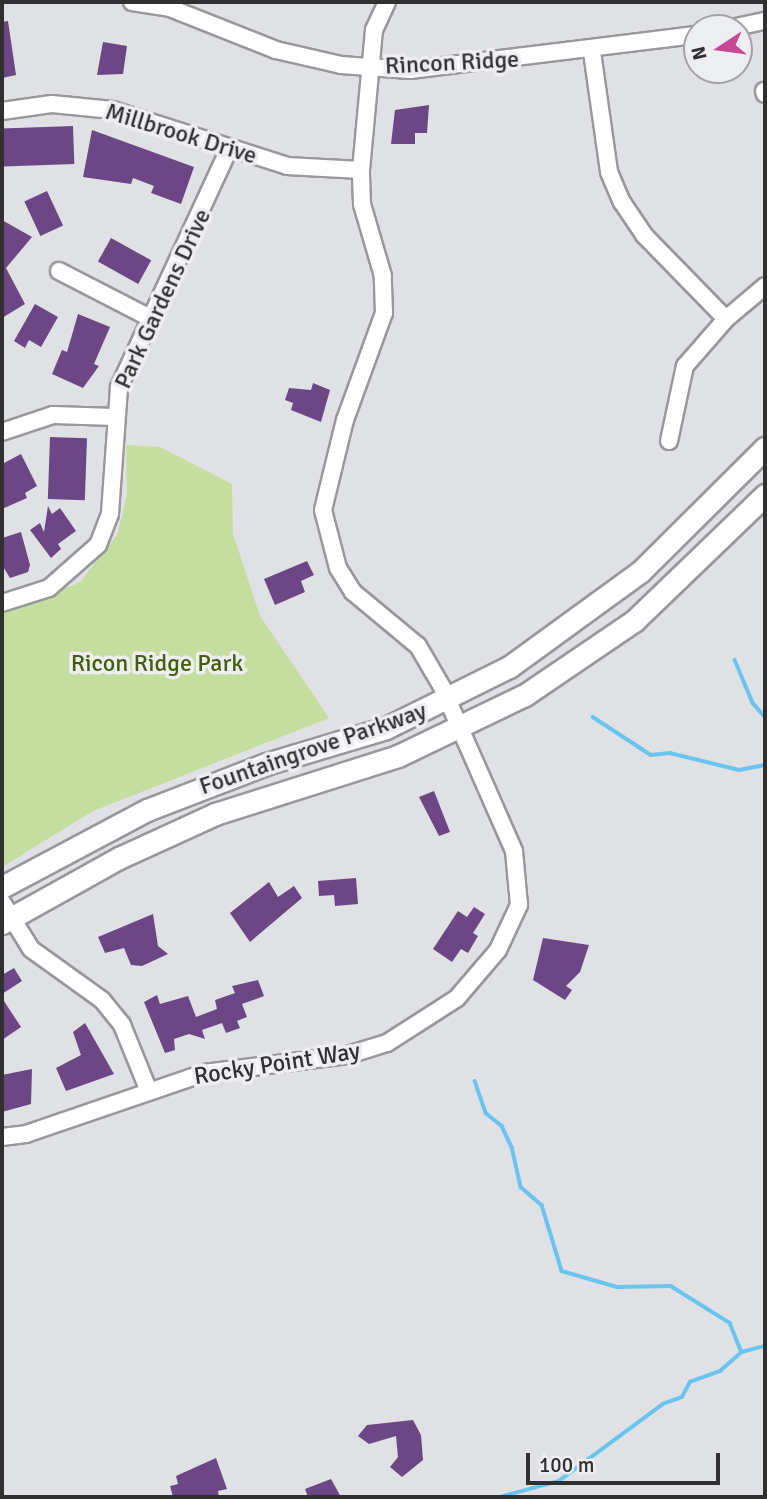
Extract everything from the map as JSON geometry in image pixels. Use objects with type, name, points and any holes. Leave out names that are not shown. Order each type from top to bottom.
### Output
[{"type":"main road","name":"Fountaingrove Parkway","points":[[2,887],[106,828],[203,786],[386,728],[448,702],[564,632],[641,571],[765,448]]},
{"type":"main road","name":"Fountaingrove Parkway","points":[[5,914],[215,814],[398,756],[460,729],[582,660],[634,621],[765,495]]},
{"type":"street","name":"Rincon Ridge","points":[[132,2],[170,8],[276,50],[369,68],[455,67],[592,52],[683,37]]},
{"type":"street","name":"Rocky Point Way","points":[[2,1137],[111,1107],[148,1089],[255,1064],[348,1055],[416,1029],[457,998],[498,950],[519,905],[520,877],[514,851],[448,702],[418,646],[352,592],[338,568],[323,510],[345,419],[384,313],[383,276],[362,204],[361,170],[369,68],[376,22],[387,2]]},
{"type":"street","points":[[592,52],[610,172],[622,202],[644,235],[726,319]]},
{"type":"street","name":"Millbrook Drive","points":[[2,111],[52,104],[113,110],[287,166],[361,170]]},
{"type":"street","name":"Park Gardens Drive","points":[[2,603],[49,588],[98,545],[110,513],[119,387],[229,149]]},
{"type":"street","points":[[59,271],[150,318]]},
{"type":"street","points":[[669,442],[685,366],[726,319],[765,286]]},
{"type":"street","points":[[2,432],[53,415],[115,417]]},
{"type":"street","points":[[5,914],[41,958],[71,973],[102,1000],[122,1025],[148,1089]]},
{"type":"green space","name":"Ricon Ridge Park","points":[[126,445],[160,447],[232,484],[233,534],[260,616],[329,718],[93,811],[2,867],[2,611],[79,583],[117,535],[127,495]]},
{"type":"building","points":[[8,21],[16,75],[2,78],[2,22]]},
{"type":"building","points":[[103,42],[127,46],[123,74],[97,75]]},
{"type":"building","points":[[429,105],[427,133],[415,133],[415,144],[391,144],[395,110]]},
{"type":"building","points":[[73,126],[74,164],[3,166],[2,128]]},
{"type":"building","points":[[92,130],[194,167],[181,204],[151,193],[154,186],[133,178],[131,184],[83,177]]},
{"type":"building","points":[[47,191],[63,225],[40,236],[24,202]]},
{"type":"building","points":[[2,220],[32,237],[6,268],[25,304],[2,318]]},
{"type":"building","points":[[111,238],[151,260],[138,284],[98,262]]},
{"type":"building","points":[[35,304],[58,317],[41,347],[29,340],[25,348],[14,341]]},
{"type":"building","points":[[78,314],[110,327],[94,364],[99,366],[83,388],[52,374],[62,350],[67,352]]},
{"type":"building","points":[[313,383],[330,390],[321,422],[291,410],[293,403],[285,400],[289,388],[311,390]]},
{"type":"building","points":[[50,437],[87,438],[85,500],[48,499]]},
{"type":"building","points":[[21,454],[37,486],[25,493],[27,498],[2,509],[2,464]]},
{"type":"building","points":[[48,506],[52,514],[60,508],[76,531],[58,544],[61,549],[51,558],[30,530],[40,523],[44,532]]},
{"type":"building","points":[[21,532],[30,565],[28,572],[10,578],[2,565],[2,538]]},
{"type":"building","points":[[307,561],[314,575],[301,581],[305,592],[275,605],[264,579]]},
{"type":"building","points":[[434,791],[450,832],[439,836],[419,797]]},
{"type":"building","points":[[356,878],[358,904],[335,906],[334,895],[319,896],[318,881]]},
{"type":"building","points":[[269,882],[278,897],[294,886],[302,898],[250,942],[230,913]]},
{"type":"building","points":[[474,907],[485,914],[473,933],[478,936],[468,953],[461,949],[452,962],[433,949],[458,911],[467,917]]},
{"type":"building","points":[[153,914],[158,946],[168,954],[142,966],[131,965],[124,948],[105,953],[98,937]]},
{"type":"building","points":[[543,938],[589,945],[580,972],[566,986],[572,990],[565,1000],[533,980]]},
{"type":"building","points":[[14,968],[22,981],[2,994],[2,975]]},
{"type":"building","points":[[258,980],[264,996],[242,1004],[247,1017],[237,1021],[240,1028],[226,1033],[222,1023],[202,1030],[205,1039],[189,1034],[174,1039],[175,1050],[165,1053],[144,1002],[157,995],[160,1004],[188,996],[196,1017],[217,1009],[215,1000],[235,993],[232,986]]},
{"type":"building","points":[[2,998],[21,1027],[2,1040]]},
{"type":"building","points":[[85,1023],[114,1074],[66,1091],[56,1068],[81,1055],[73,1032]]},
{"type":"building","points":[[32,1069],[31,1104],[2,1112],[2,1075]]},
{"type":"building","points":[[413,1420],[421,1435],[423,1460],[402,1477],[390,1467],[398,1457],[396,1436],[369,1444],[358,1436],[367,1425]]},
{"type":"building","points":[[216,1458],[227,1489],[218,1491],[219,1497],[173,1497],[170,1486],[178,1484],[176,1476]]},
{"type":"building","points":[[331,1479],[341,1497],[308,1497],[305,1489]]},
{"type":"waterway","points":[[735,660],[753,703],[765,717]]},
{"type":"waterway","points":[[593,717],[651,755],[670,753],[739,770],[765,765]]},
{"type":"waterway","points":[[475,1081],[486,1113],[502,1126],[512,1147],[521,1187],[542,1205],[562,1271],[617,1287],[671,1286],[730,1323],[742,1352],[765,1346]]},
{"type":"waterway","points":[[500,1497],[559,1481],[663,1404],[682,1397],[690,1382],[720,1371],[742,1352]]}]
